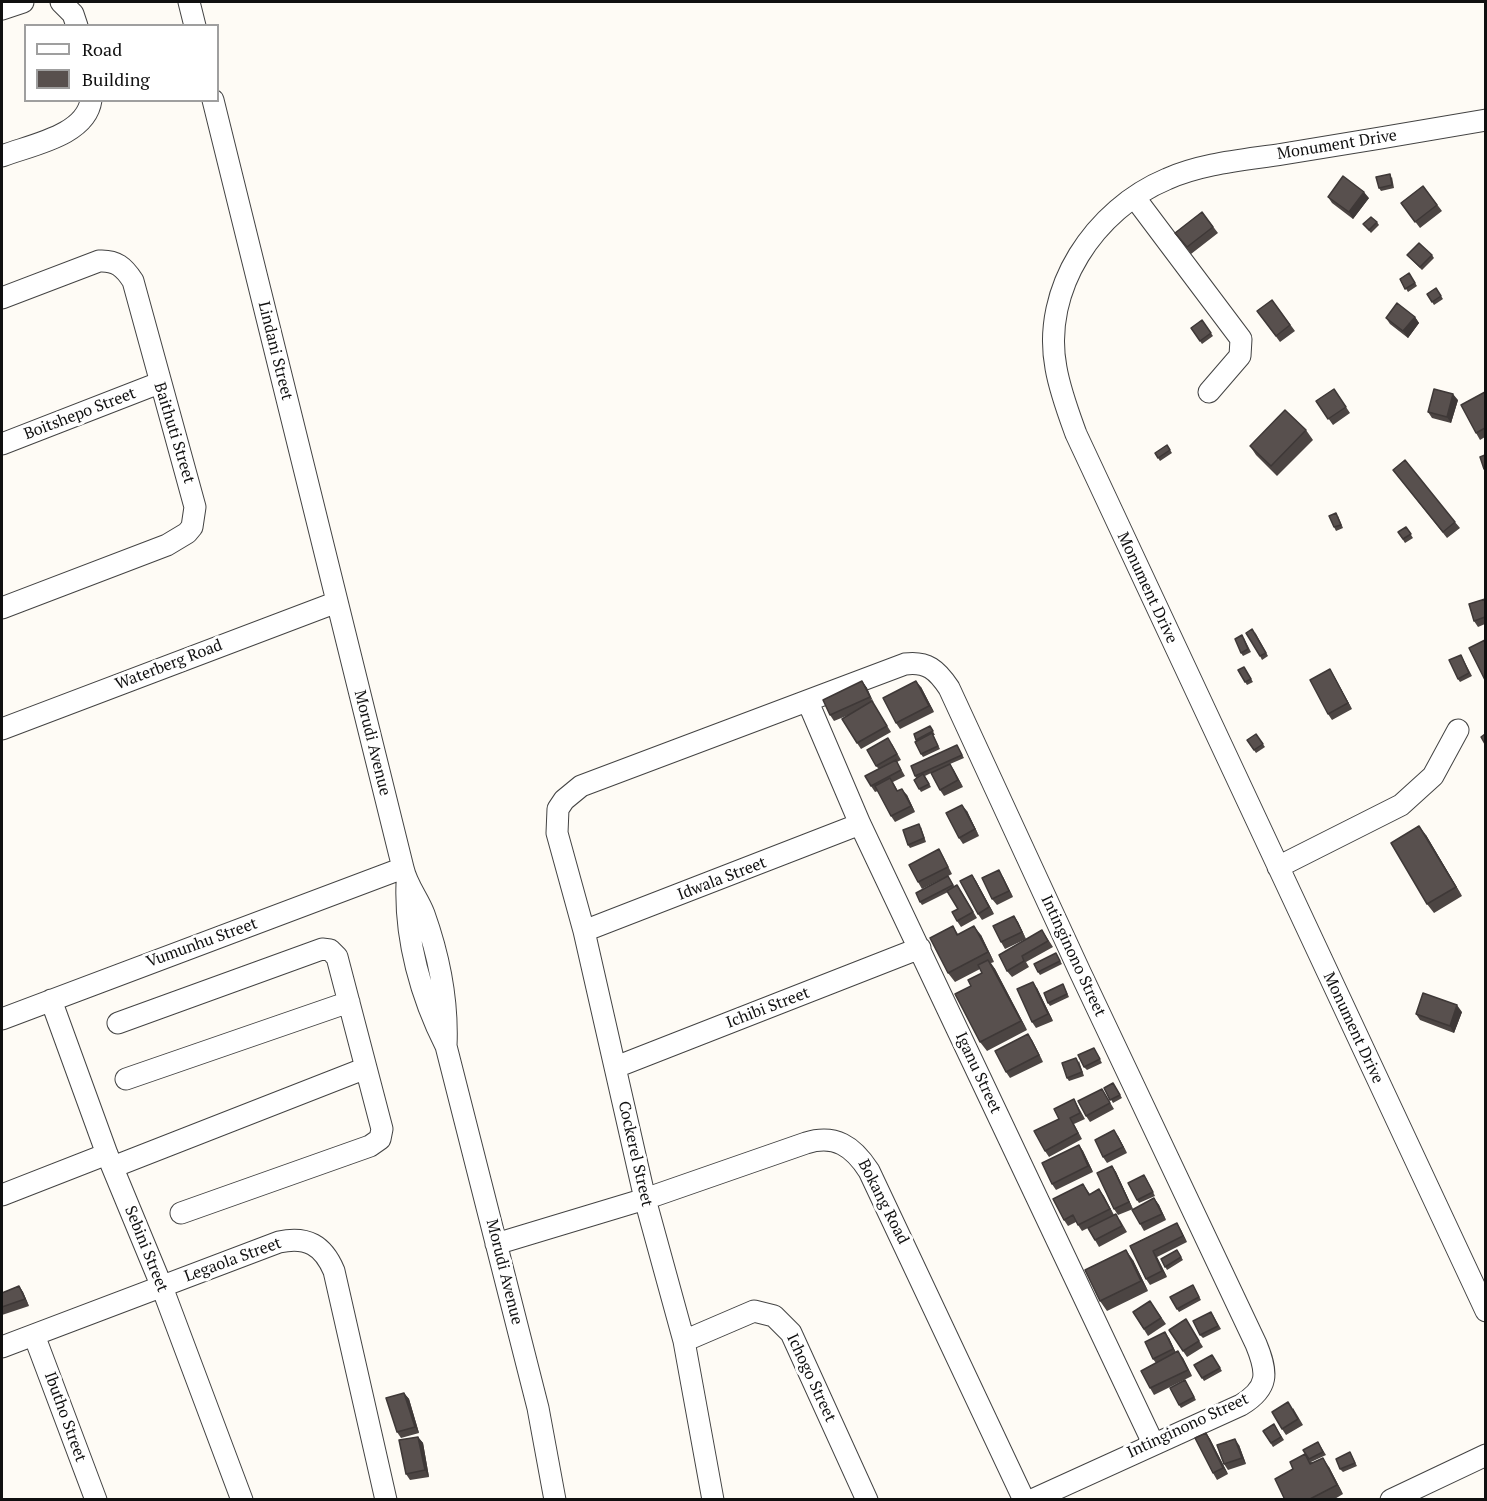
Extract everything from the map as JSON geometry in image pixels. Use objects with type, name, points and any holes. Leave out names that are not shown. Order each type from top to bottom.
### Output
[{"type":"street","points":[[2,9],[23,2]]},
{"type":"street","points":[[61,2],[72,14],[76,24]]},
{"type":"street","points":[[189,2],[194,24]]},
{"type":"street","points":[[2,156],[75,127],[89,111],[91,102]]},
{"type":"street","name":"Lindani Street","points":[[213,102],[337,602]]},
{"type":"street","name":"Monument Drive","points":[[1485,120],[1214,165],[1167,178],[1135,198],[1106,222],[1083,247],[1059,298],[1054,334],[1055,367],[1065,402],[1085,453],[1485,1311]]},
{"type":"street","points":[[1135,198],[1241,339],[1240,356],[1209,392]]},
{"type":"street","name":"Baithuti Street","points":[[2,298],[99,261],[111,260],[119,264],[133,281],[159,383],[192,493],[195,518],[187,533],[167,545],[2,608]]},
{"type":"street","name":"Boitshepo Street","points":[[2,444],[159,383]]},
{"type":"street","name":"Waterberg Road","points":[[2,729],[337,602]]},
{"type":"street","name":"Morudi Avenue","points":[[337,602],[405,876],[424,912],[438,963],[448,1015],[446,1046],[538,1408],[555,1500]]},
{"type":"street","name":"Intinginono Street","points":[[558,809],[564,800],[581,786],[905,664],[926,664],[941,676],[949,688],[1251,1334],[1265,1370],[1264,1381],[1252,1398],[1032,1500]]},
{"type":"street","name":"Iganu Street","points":[[808,702],[860,824],[1153,1443]]},
{"type":"street","points":[[1278,867],[1401,805],[1433,776],[1458,730]]},
{"type":"street","name":"Cockerel Street","points":[[558,809],[557,833],[584,931],[645,1199],[684,1341],[713,1500]]},
{"type":"street","name":"Idwala Street","points":[[584,931],[860,824]]},
{"type":"street","name":"Vumunhu Street","points":[[2,1018],[405,876]]},
{"type":"street","name":"Ichibi Street","points":[[616,1067],[920,948]]},
{"type":"street","points":[[118,1023],[322,949],[330,950],[337,957],[382,1130],[380,1139],[370,1146],[181,1213]]},
{"type":"street","name":"Sebini Street","points":[[51,1000],[110,1161],[162,1287],[242,1500]]},
{"type":"street","points":[[126,1079],[349,1002]]},
{"type":"street","points":[[2,1195],[110,1161],[366,1068]]},
{"type":"street","name":"Bokang Road","points":[[496,1244],[645,1199],[817,1140],[838,1141],[851,1148],[869,1171],[1024,1500]]},
{"type":"street","name":"Legaola Street","points":[[2,1347],[286,1240],[303,1239],[314,1243],[323,1252],[334,1271],[386,1500]]},
{"type":"street","name":"Ichogo Street","points":[[684,1341],[754,1311],[765,1312],[783,1323],[799,1349],[867,1500]]},
{"type":"street","name":"Ibutho Street","points":[[34,1335],[96,1500]]},
{"type":"street","points":[[1391,1500],[1485,1455]]},
{"type":"building","points":[[1390,174],[1392,185],[1379,188],[1376,177]]},
{"type":"building","points":[[1343,176],[1364,192],[1349,212],[1328,197]]},
{"type":"building","points":[[1423,186],[1437,205],[1415,222],[1401,203]]},
{"type":"building","points":[[1202,212],[1213,227],[1187,247],[1175,233]]},
{"type":"building","points":[[1371,217],[1377,222],[1369,230],[1363,224]]},
{"type":"building","points":[[1419,243],[1432,255],[1420,267],[1407,255]]},
{"type":"building","points":[[1409,273],[1415,283],[1405,289],[1400,279]]},
{"type":"building","points":[[1436,288],[1441,296],[1432,302],[1427,294]]},
{"type":"building","points":[[1272,300],[1290,325],[1276,336],[1257,311]]},
{"type":"building","points":[[1397,303],[1415,317],[1403,331],[1386,318]]},
{"type":"building","points":[[1202,320],[1211,333],[1200,341],[1191,328]]},
{"type":"building","points":[[1334,389],[1346,407],[1328,419],[1316,401]]},
{"type":"building","points":[[1434,389],[1453,394],[1447,417],[1428,412]]},
{"type":"building","points":[[1485,392],[1485,428],[1476,433],[1461,405]]},
{"type":"building","points":[[1285,410],[1306,430],[1271,466],[1250,446]]},
{"type":"building","points":[[1167,445],[1170,450],[1158,458],[1155,453]]},
{"type":"building","points":[[1485,455],[1485,468],[1484,469],[1480,457]]},
{"type":"building","points":[[1405,460],[1455,522],[1443,532],[1393,470]]},
{"type":"building","points":[[1336,513],[1341,525],[1334,527],[1329,516]]},
{"type":"building","points":[[1406,527],[1411,534],[1403,539],[1398,532]]},
{"type":"building","points":[[1485,599],[1485,617],[1474,621],[1469,604]]},
{"type":"building","points":[[1252,629],[1266,653],[1260,656],[1246,633]]},
{"type":"building","points":[[1242,635],[1248,649],[1241,653],[1235,639]]},
{"type":"building","points":[[1485,640],[1485,680],[1469,648]]},
{"type":"building","points":[[1461,655],[1469,673],[1458,679],[1449,660]]},
{"type":"building","points":[[1244,667],[1251,679],[1245,682],[1238,670]]},
{"type":"building","points":[[1330,669],[1348,703],[1328,714],[1310,680]]},
{"type":"building","points":[[862,681],[870,697],[830,715],[823,700]]},
{"type":"building","points":[[916,681],[929,706],[896,723],[883,698]]},
{"type":"building","points":[[872,701],[887,726],[857,743],[842,719]]},
{"type":"building","points":[[930,726],[933,731],[916,740],[914,734]]},
{"type":"building","points":[[932,733],[938,746],[921,754],[915,742]]},
{"type":"building","points":[[1256,734],[1263,744],[1254,750],[1247,740]]},
{"type":"building","points":[[888,738],[897,754],[876,766],[867,750]]},
{"type":"building","points":[[957,745],[962,755],[915,776],[911,766]]},
{"type":"building","points":[[896,760],[901,770],[871,786],[865,776]]},
{"type":"building","points":[[950,764],[958,780],[940,790],[931,773]]},
{"type":"building","points":[[923,774],[929,784],[919,789],[914,780]]},
{"type":"building","points":[[890,778],[897,791],[902,789],[911,806],[891,816],[875,786]]},
{"type":"building","points":[[962,805],[975,829],[959,838],[946,813]]},
{"type":"building","points":[[919,824],[924,838],[908,845],[903,830]]},
{"type":"building","points":[[1419,826],[1456,887],[1427,904],[1391,843]]},
{"type":"building","points":[[939,849],[948,867],[918,882],[909,865]]},
{"type":"building","points":[[999,870],[1009,891],[992,899],[982,878]]},
{"type":"building","points":[[972,875],[989,907],[978,914],[960,881]]},
{"type":"building","points":[[948,876],[953,885],[920,902],[916,893]]},
{"type":"building","points":[[957,885],[973,912],[957,921],[952,912],[958,909],[947,891]]},
{"type":"building","points":[[1014,916],[1022,932],[1001,942],[993,926]]},
{"type":"building","points":[[953,926],[957,935],[974,926],[988,952],[948,973],[930,938]]},
{"type":"building","points":[[1042,930],[1048,941],[1022,956],[1024,961],[1007,971],[999,955]]},
{"type":"building","points":[[1056,953],[1060,961],[1038,972],[1034,964]]},
{"type":"building","points":[[988,960],[1021,1021],[980,1042],[955,994],[971,986],[968,980],[982,973],[978,965]]},
{"type":"building","points":[[1033,982],[1048,1014],[1032,1022],[1017,989]]},
{"type":"building","points":[[1063,984],[1067,994],[1048,1003],[1044,993]]},
{"type":"building","points":[[1423,993],[1457,1005],[1450,1026],[1416,1014]]},
{"type":"building","points":[[1028,1034],[1039,1055],[1006,1072],[995,1051]]},
{"type":"building","points":[[1094,1048],[1100,1059],[1084,1067],[1078,1055]]},
{"type":"building","points":[[1076,1058],[1082,1072],[1067,1078],[1062,1063]]},
{"type":"building","points":[[1113,1083],[1120,1095],[1110,1100],[1104,1088]]},
{"type":"building","points":[[1102,1089],[1110,1103],[1086,1116],[1078,1101]]},
{"type":"building","points":[[1074,1099],[1080,1113],[1070,1118],[1078,1133],[1045,1151],[1034,1131],[1059,1119],[1054,1109]]},
{"type":"building","points":[[1114,1130],[1123,1147],[1103,1157],[1095,1140]]},
{"type":"building","points":[[1079,1145],[1088,1166],[1052,1184],[1042,1163]]},
{"type":"building","points":[[1112,1166],[1129,1202],[1114,1209],[1097,1173]]},
{"type":"building","points":[[1144,1175],[1153,1192],[1137,1200],[1128,1183]]},
{"type":"building","points":[[1083,1184],[1089,1195],[1099,1189],[1110,1209],[1078,1225],[1073,1215],[1064,1220],[1053,1199]]},
{"type":"building","points":[[1154,1198],[1162,1214],[1140,1224],[1132,1210]]},
{"type":"building","points":[[1116,1214],[1122,1226],[1095,1240],[1088,1228]]},
{"type":"building","points":[[1177,1223],[1183,1236],[1153,1251],[1162,1271],[1146,1279],[1130,1246]]},
{"type":"building","points":[[1126,1250],[1141,1281],[1100,1301],[1085,1270]]},
{"type":"building","points":[[1177,1250],[1181,1257],[1165,1267],[1161,1259]]},
{"type":"building","points":[[1193,1285],[1199,1297],[1177,1309],[1170,1297]]},
{"type":"building","points":[[19,1286],[25,1299],[2,1307],[2,1293]]},
{"type":"building","points":[[1150,1301],[1161,1318],[1144,1329],[1133,1312]]},
{"type":"building","points":[[1211,1312],[1218,1326],[1200,1335],[1193,1321]]},
{"type":"building","points":[[1186,1319],[1199,1341],[1183,1351],[1169,1330]]},
{"type":"building","points":[[1165,1332],[1173,1349],[1153,1359],[1145,1342]]},
{"type":"building","points":[[1178,1351],[1188,1370],[1150,1388],[1141,1371]]},
{"type":"building","points":[[1212,1355],[1220,1368],[1202,1378],[1194,1365]]},
{"type":"building","points":[[1185,1380],[1194,1397],[1179,1405],[1170,1388]]},
{"type":"building","points":[[404,1393],[415,1427],[397,1432],[386,1398]]},
{"type":"building","points":[[1288,1402],[1298,1419],[1282,1429],[1272,1412]]},
{"type":"building","points":[[1274,1424],[1281,1437],[1271,1443],[1263,1431]]},
{"type":"building","points":[[1206,1433],[1223,1468],[1213,1473],[1195,1438]]},
{"type":"building","points":[[418,1437],[425,1470],[406,1474],[399,1440]]},
{"type":"building","points":[[1235,1439],[1242,1458],[1224,1464],[1217,1445]]},
{"type":"building","points":[[1318,1442],[1323,1452],[1309,1459],[1303,1450]]},
{"type":"building","points":[[1350,1452],[1355,1463],[1340,1469],[1336,1459]]},
{"type":"building","points":[[1305,1454],[1310,1464],[1323,1458],[1337,1485],[1308,1500],[1285,1500],[1275,1479],[1293,1469],[1290,1462]]}]
